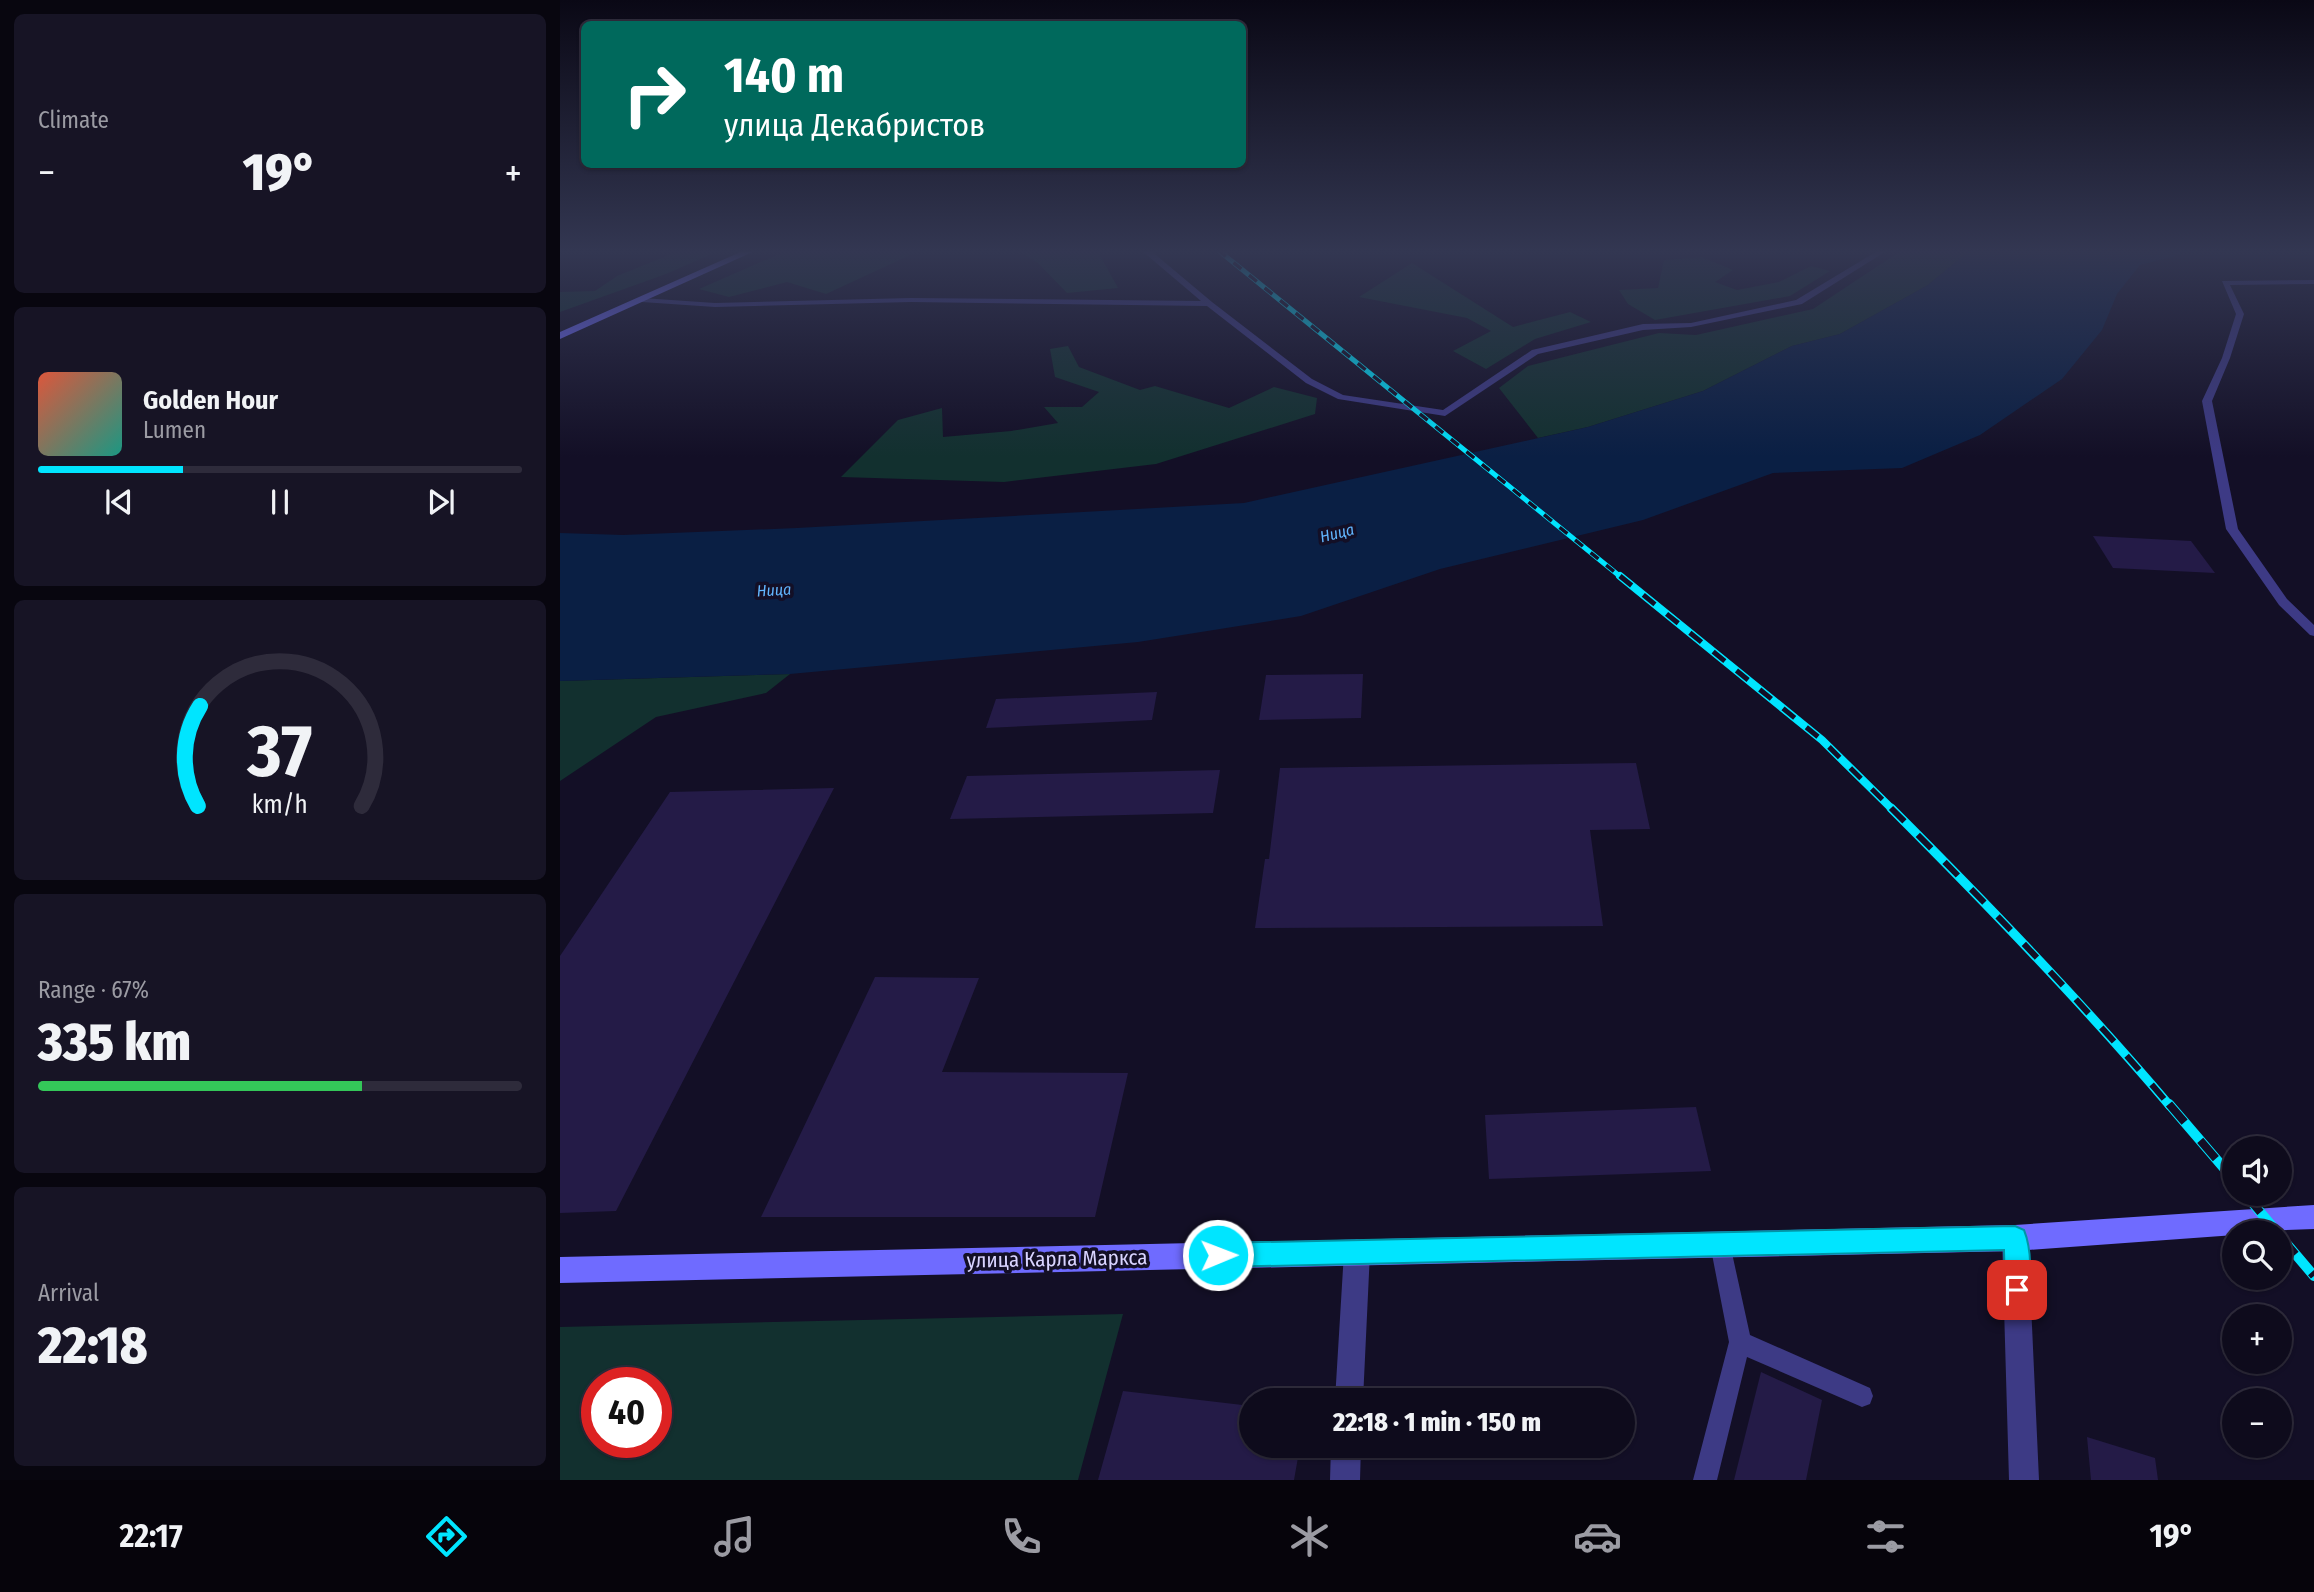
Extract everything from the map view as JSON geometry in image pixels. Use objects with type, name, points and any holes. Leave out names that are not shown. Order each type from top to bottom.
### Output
[{"type":"street","points":[[560,336],[599,319]]},
{"type":"street","name":"улица Карла Маркса","points":[[560,1270],[2015,1238],[2314,1217]]},
{"type":"street","points":[[2015,1238],[2024,1480]]},
{"type":"street","points":[[1350,1388],[1357,1252]]},
{"type":"street","points":[[1345,1480],[1346,1458]]},
{"type":"lane","points":[[1228,319],[1308,382],[1341,397],[1445,413],[1535,352],[1643,327],[1691,325],[1719,319]]},
{"type":"lane","points":[[2238,319],[2226,358],[2207,401],[2232,529],[2283,602],[2314,632]]},
{"type":"lane","points":[[1704,1480],[1740,1342],[1720,1244]]},
{"type":"lane","points":[[1740,1342],[1863,1396]]},
{"type":"green space","points":[[1469,319],[1500,319],[1513,327],[1543,319],[1585,319],[1591,322],[1535,339],[1486,369],[1453,351],[1491,331]]},
{"type":"green space","points":[[1768,319],[1867,319],[1840,334],[1792,346],[1703,391],[1588,427],[1538,438],[1499,388],[1528,366],[1659,333],[1696,335]]},
{"type":"green space","points":[[1068,346],[1079,367],[1140,390],[1155,386],[1229,408],[1274,387],[1317,398],[1315,414],[1156,464],[1004,482],[841,477],[898,420],[942,408],[943,437],[1011,431],[1058,423],[1044,407],[1082,407],[1099,392],[1055,377],[1050,349]]},
{"type":"green space","points":[[790,674],[766,693],[656,717],[560,781],[560,681]]},
{"type":"green space","points":[[1123,1314],[1078,1480],[560,1480],[560,1327]]},
{"type":"water","name":"Ница","points":[[1867,319],[2107,319],[2102,330],[2062,379],[1980,435],[1902,468],[1773,473],[1643,520],[1440,569],[1301,616],[1138,642],[790,674],[560,681],[560,533],[623,535],[797,528],[1244,503],[1588,427],[1703,391],[1792,346],[1840,334]]},
{"type":"building","points":[[2093,536],[2191,541],[2215,573],[2113,568]]},
{"type":"building","points":[[1363,674],[1361,718],[1259,720],[1266,675]]},
{"type":"building","points":[[1157,692],[1152,720],[986,728],[996,699]]},
{"type":"building","points":[[1636,763],[1650,829],[1590,830],[1603,926],[1255,928],[1265,859],[1269,859],[1280,768]]},
{"type":"building","points":[[1220,770],[1213,813],[950,819],[967,776]]},
{"type":"building","points":[[834,788],[616,1211],[560,1213],[560,956],[670,792]]},
{"type":"building","points":[[875,977],[979,978],[942,1072],[1128,1073],[1095,1217],[761,1217]]},
{"type":"building","points":[[1696,1107],[1711,1171],[1489,1179],[1485,1115]]},
{"type":"building","points":[[1761,1372],[1822,1400],[1806,1480],[1734,1480]]},
{"type":"building","points":[[1123,1391],[1239,1405],[1239,1458],[1298,1458],[1294,1480],[1098,1480]]},
{"type":"building","points":[[2087,1437],[2155,1458],[2158,1480],[2091,1480]]},
{"type":"railway","points":[[1303,319],[1622,578]]},
{"type":"railway","points":[[1620,576],[1822,740],[1893,810]]},
{"type":"railway","points":[[1893,810],[2034,954],[2170,1106]]},
{"type":"railway","points":[[2169,1104],[2222,1166]]},
{"type":"railway","points":[[2255,1206],[2267,1220]]},
{"type":"railway","points":[[2292,1250],[2314,1276]]},
{"type":"route","points":[[1218,1255],[2015,1238],[2017,1290]]}]
